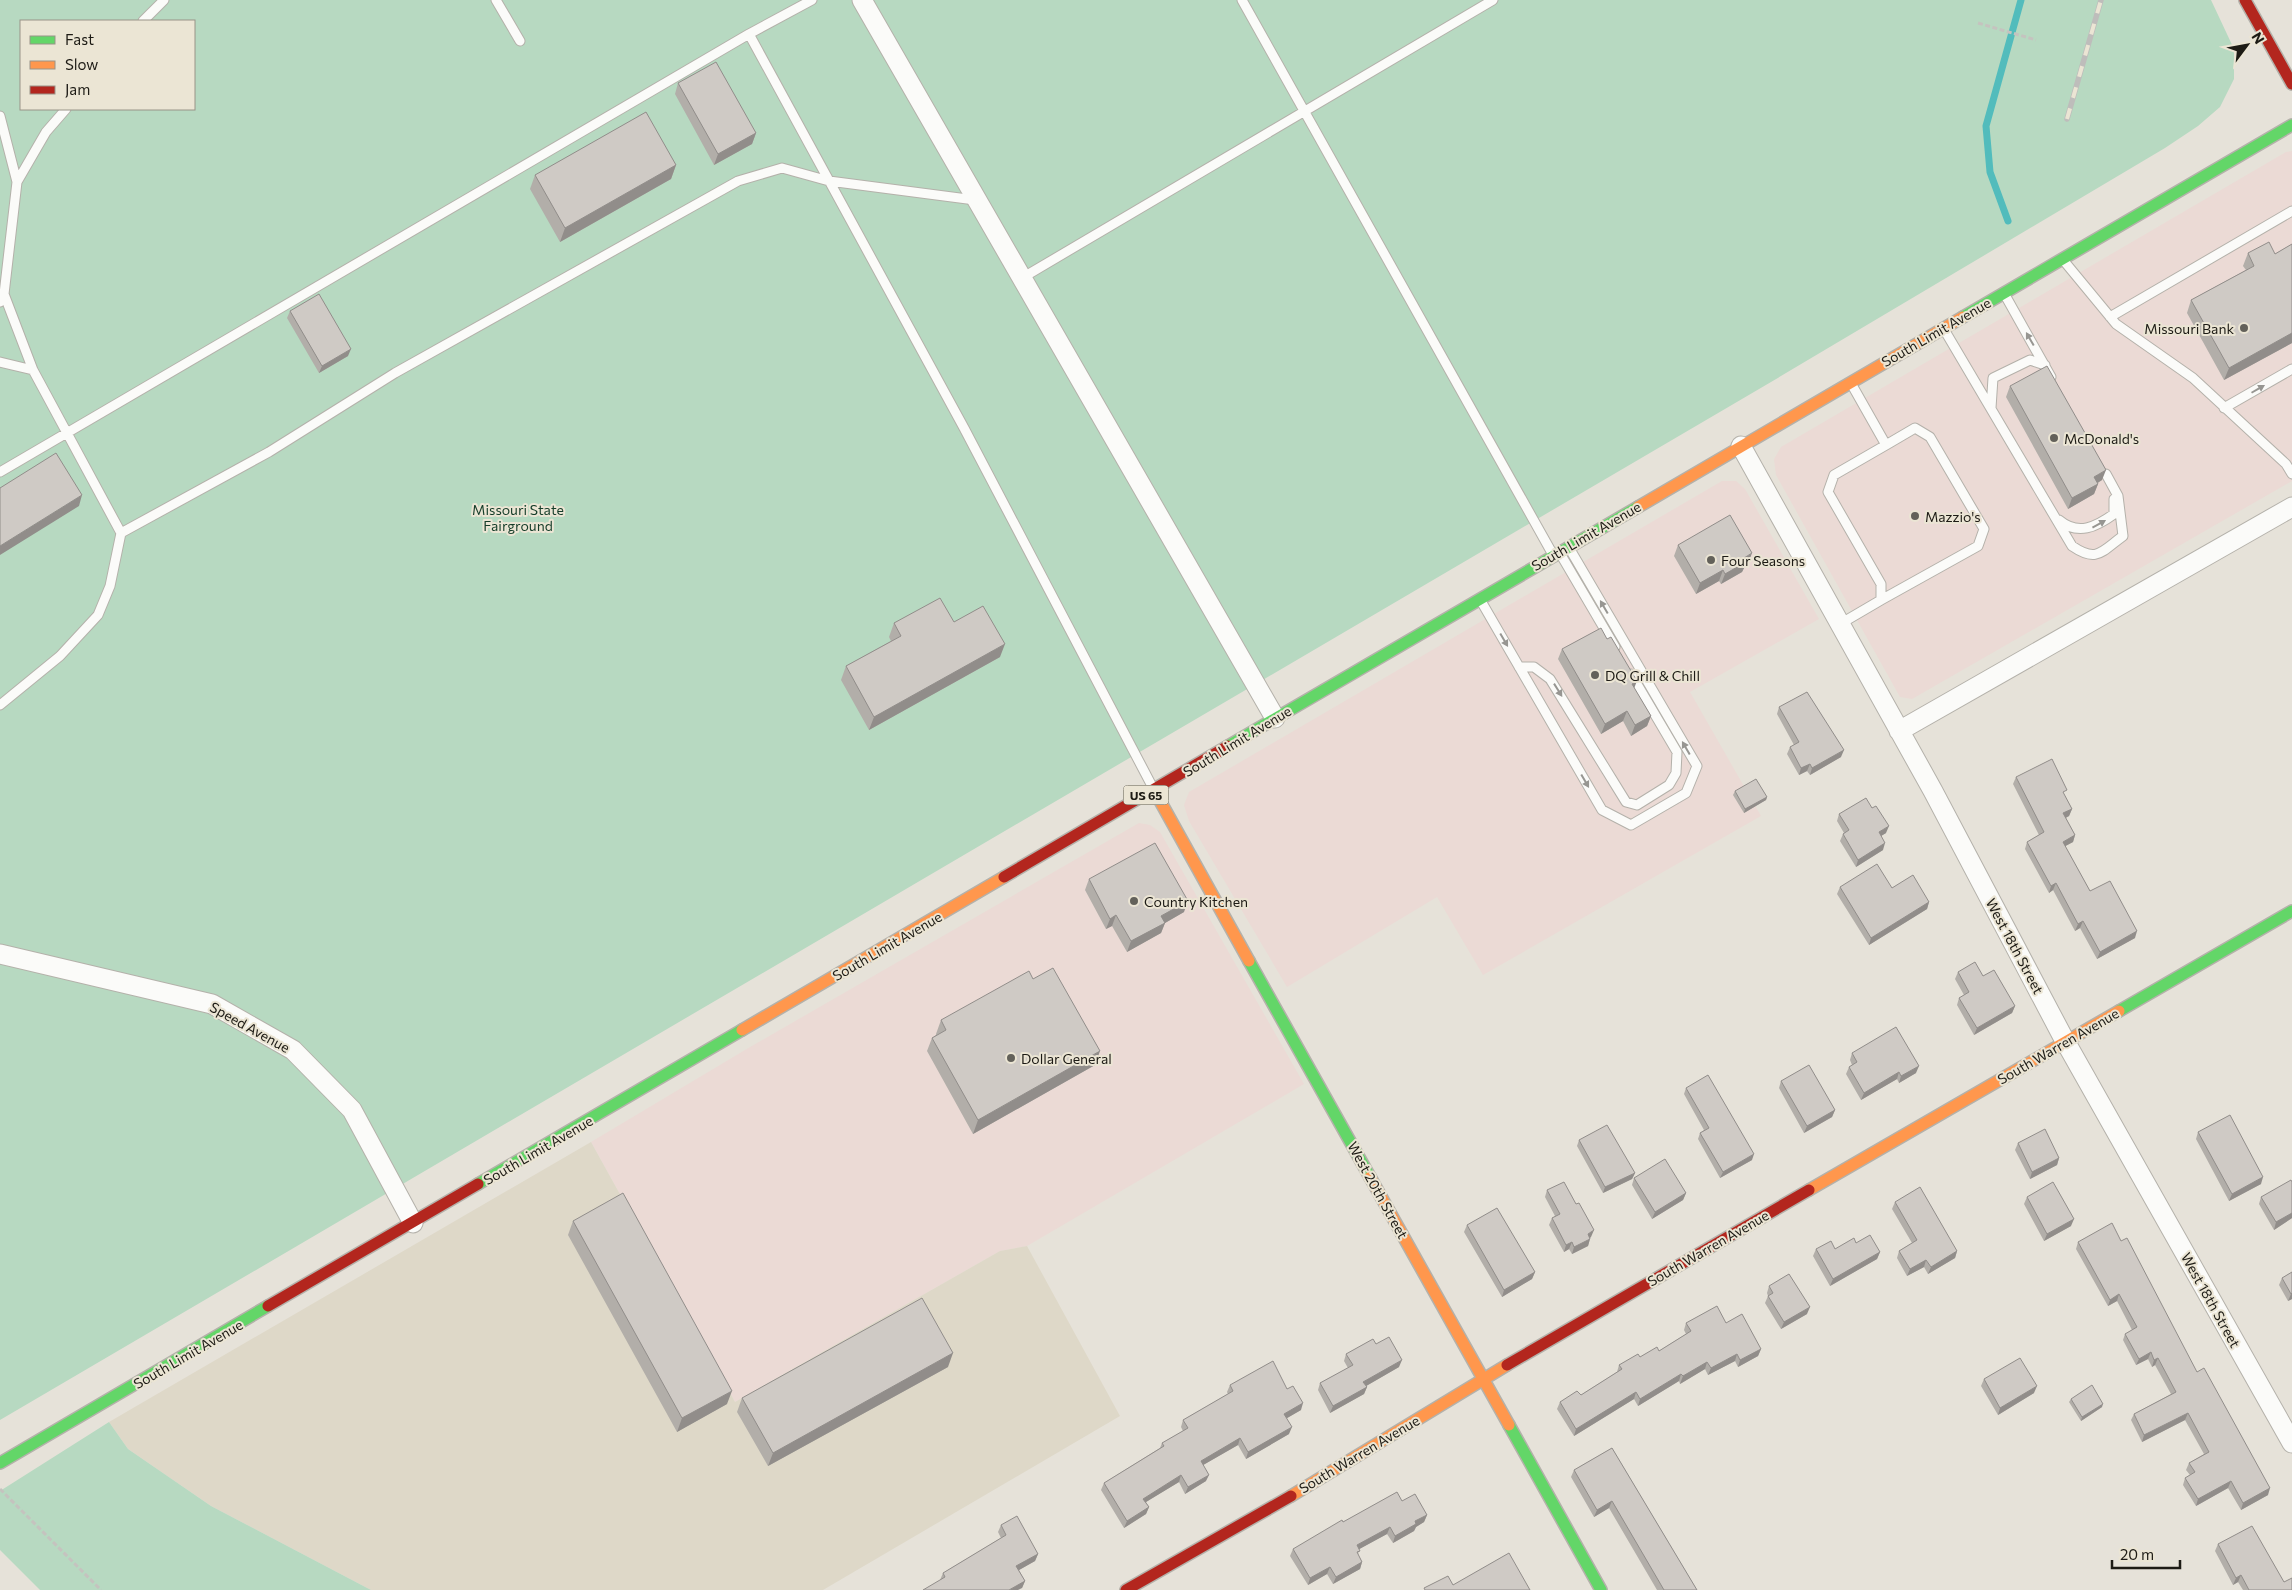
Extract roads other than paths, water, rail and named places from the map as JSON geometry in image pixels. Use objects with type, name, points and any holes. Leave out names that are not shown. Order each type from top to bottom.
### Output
[{"type":"main road","points":[[2245,0],[2292,84]]},
{"type":"main road","name":"South Limit Avenue","points":[[0,1463],[2292,125]]},
{"type":"main road","name":"West 20th Street","points":[[1154,790],[1485,1379],[1601,1590]]},
{"type":"main road","name":"South Warren Avenue","points":[[1126,1590],[1256,1517],[1485,1379],[2292,911]]},
{"type":"street","points":[[862,0],[1275,718]]},
{"type":"street","name":"West 18th Street","points":[[1741,446],[1899,731],[2065,1041],[2292,1443]]},
{"type":"street","points":[[1899,731],[2292,506]]},
{"type":"street","name":"Speed Avenue","points":[[0,954],[212,1004],[293,1050],[352,1110],[414,1223]]},
{"type":"lane","points":[[144,20],[164,0]]},
{"type":"lane","points":[[496,0],[520,41]]},
{"type":"lane","points":[[0,472],[749,34],[812,0]]},
{"type":"lane","points":[[1242,0],[1303,111],[1618,652]]},
{"type":"lane","points":[[1022,278],[1493,0]]},
{"type":"lane","points":[[749,34],[964,428],[1154,790]]},
{"type":"lane","points":[[17,182],[46,132],[65,110]]},
{"type":"lane","points":[[0,116],[17,182],[2,298],[33,370],[121,533],[110,586],[98,615],[60,656],[0,705]]},
{"type":"lane","points":[[121,533],[269,452],[394,373],[738,181],[782,168],[829,181],[976,200]]},
{"type":"lane","points":[[2110,317],[2292,211]]},
{"type":"lane","points":[[2062,259],[2116,324],[2193,378],[2286,464],[2292,474]]},
{"type":"lane","points":[[2004,293],[2054,382]]},
{"type":"lane","points":[[1943,328],[2072,546],[2086,555],[2098,554],[2123,536],[2118,496],[2104,470],[2114,493],[2114,514],[2094,528],[2079,529],[2064,524],[2055,517]]},
{"type":"lane","points":[[1991,408],[1993,378],[2030,360],[2045,365]]},
{"type":"lane","points":[[0,362],[33,370]]},
{"type":"lane","points":[[2224,408],[2292,369]]},
{"type":"lane","points":[[1850,382],[1886,445]]},
{"type":"lane","points":[[1840,624],[1978,546],[1984,529],[1930,437],[1915,428],[1834,475],[1828,492],[1881,584],[1881,600]]},
{"type":"lane","points":[[1479,598],[1602,810],[1631,825],[1686,792],[1697,766],[1560,551]]},
{"type":"lane","points":[[1519,667],[1534,667],[1550,678],[1626,802],[1637,805],[1669,785],[1676,772],[1677,752],[1628,668]]},
{"type":"waterway","points":[[2008,221],[1990,172],[1986,126],[2021,0]]},
{"type":"railway","points":[[2067,119],[2101,0]]},
{"type":"place","name":"Missouri Bank","points":[[2244,328]]},
{"type":"place","name":"McDonald's","points":[[2054,438]]},
{"type":"place","name":"Mazzio's","points":[[1915,516]]},
{"type":"place","name":"Four Seasons","points":[[1711,560]]},
{"type":"place","name":"DQ Grill & Chill","points":[[1595,675]]},
{"type":"place","name":"Country Kitchen","points":[[1134,901]]},
{"type":"place","name":"Dollar General","points":[[1011,1058]]},
{"type":"park label","name":"Missouri State Fairground","points":[[518,518]]}]
